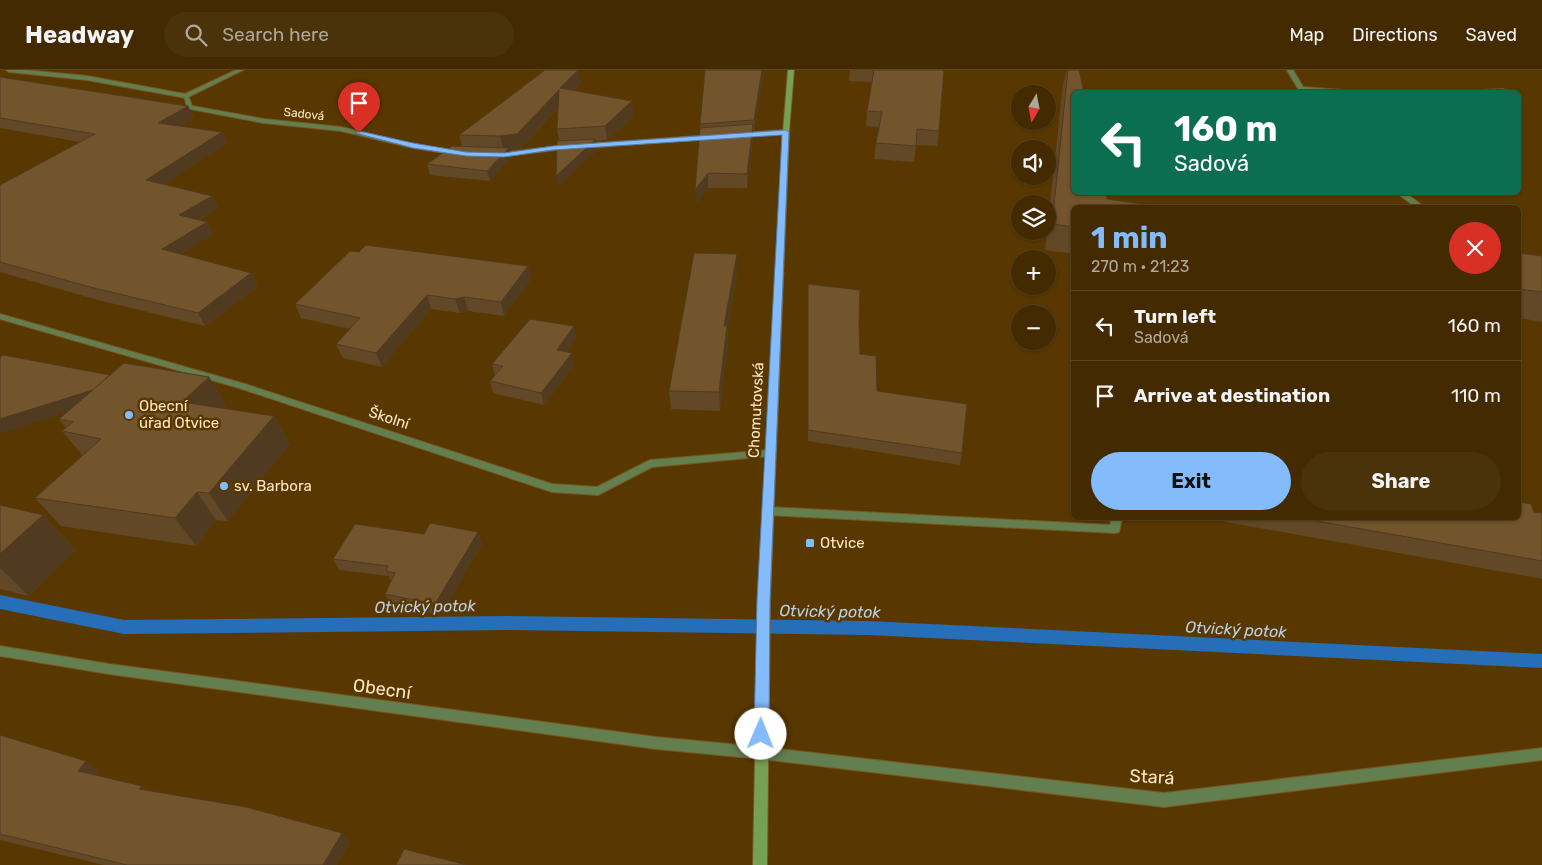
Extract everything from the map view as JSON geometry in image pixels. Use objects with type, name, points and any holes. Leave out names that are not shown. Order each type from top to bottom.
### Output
[{"type":"main road","name":"Chomutovská","points":[[760,865],[764,600],[786,132],[791,70]]},
{"type":"street","points":[[9,70],[87,78],[186,96],[240,70]]},
{"type":"street","points":[[1290,70],[1301,90]]},
{"type":"street","name":"Sadová","points":[[186,96],[190,107],[264,121],[341,129],[413,146],[466,154]]},
{"type":"street","points":[[728,136],[786,132]]},
{"type":"street","points":[[494,155],[553,148],[718,137]]},
{"type":"street","points":[[1403,195],[1419,205]]},
{"type":"street","name":"Školní","points":[[0,316],[242,386],[552,488],[598,491],[650,464],[770,453]]},
{"type":"street","points":[[768,511],[1115,529],[1117,520]]},
{"type":"street","name":"Obecní","points":[[0,651],[109,669],[656,743],[761,752]]},
{"type":"street","name":"Stará","points":[[761,752],[1164,800],[1542,754]]},
{"type":"building","points":[[545,70],[578,70],[560,88],[632,101],[605,126],[557,129],[559,90],[517,134],[500,136],[459,135]]},
{"type":"building","points":[[705,70],[762,70],[754,120],[700,124]]},
{"type":"building","points":[[874,70],[944,70],[939,131],[917,129],[916,146],[876,143],[882,112],[867,111]]},
{"type":"building","points":[[1068,70],[1079,70],[1084,90],[1071,90],[1071,195],[1106,195],[1107,199],[1150,205],[1071,205],[1071,227],[1056,225],[1055,195]]},
{"type":"building","points":[[0,77],[188,106],[158,123],[222,132],[146,180],[212,196],[179,215],[207,222],[162,249],[251,273],[198,313],[90,287],[0,262],[0,185],[95,134],[0,118]]},
{"type":"building","points":[[753,124],[747,174],[708,173],[695,190],[700,128]]},
{"type":"building","points":[[596,139],[556,176],[557,141]]},
{"type":"building","points":[[452,146],[509,148],[487,171],[427,164]]},
{"type":"building","points":[[366,245],[528,266],[501,302],[427,295],[376,353],[336,344],[360,318],[295,304],[350,251],[359,252]]},
{"type":"building","points":[[694,253],[737,254],[724,326],[727,326],[719,392],[669,391]]},
{"type":"building","points":[[1521,253],[1542,256],[1542,292],[1521,289]]},
{"type":"building","points":[[808,284],[860,290],[860,354],[876,356],[877,391],[967,404],[962,453],[808,430]]},
{"type":"building","points":[[530,319],[574,326],[557,350],[572,353],[541,393],[490,381],[503,366],[492,364]]},
{"type":"building","points":[[3,355],[110,375],[93,390],[0,419],[0,357]]},
{"type":"building","points":[[124,363],[209,377],[182,402],[274,416],[209,493],[197,492],[175,518],[35,498],[101,439],[62,431],[73,422],[59,419]]},
{"type":"building","points":[[1521,502],[1531,504],[1534,512],[1542,513],[1542,561],[1311,520],[1521,520]]},
{"type":"building","points":[[0,505],[43,515],[0,554]]},
{"type":"building","points":[[430,523],[478,532],[435,604],[385,594],[395,573],[386,571],[388,566],[333,559],[355,524],[424,534]]},
{"type":"building","points":[[0,735],[86,761],[78,771],[142,786],[139,789],[246,807],[342,833],[323,865],[127,865],[0,834]]},
{"type":"building","points":[[404,849],[467,865],[396,865]]},
{"type":"waterway","name":"Otvický potok","points":[[0,602],[124,627],[508,623],[868,628],[1542,661]]},
{"type":"place","name":"Obecní úřad Otvice","points":[[129,415]]},
{"type":"place","name":"sv. Barbora","points":[[224,486]]},
{"type":"place","name":"Otvice","points":[[810,543]]},
{"type":"route","points":[[359,133],[413,146],[466,154],[504,155],[553,148],[786,132],[764,600],[761,734]]}]
